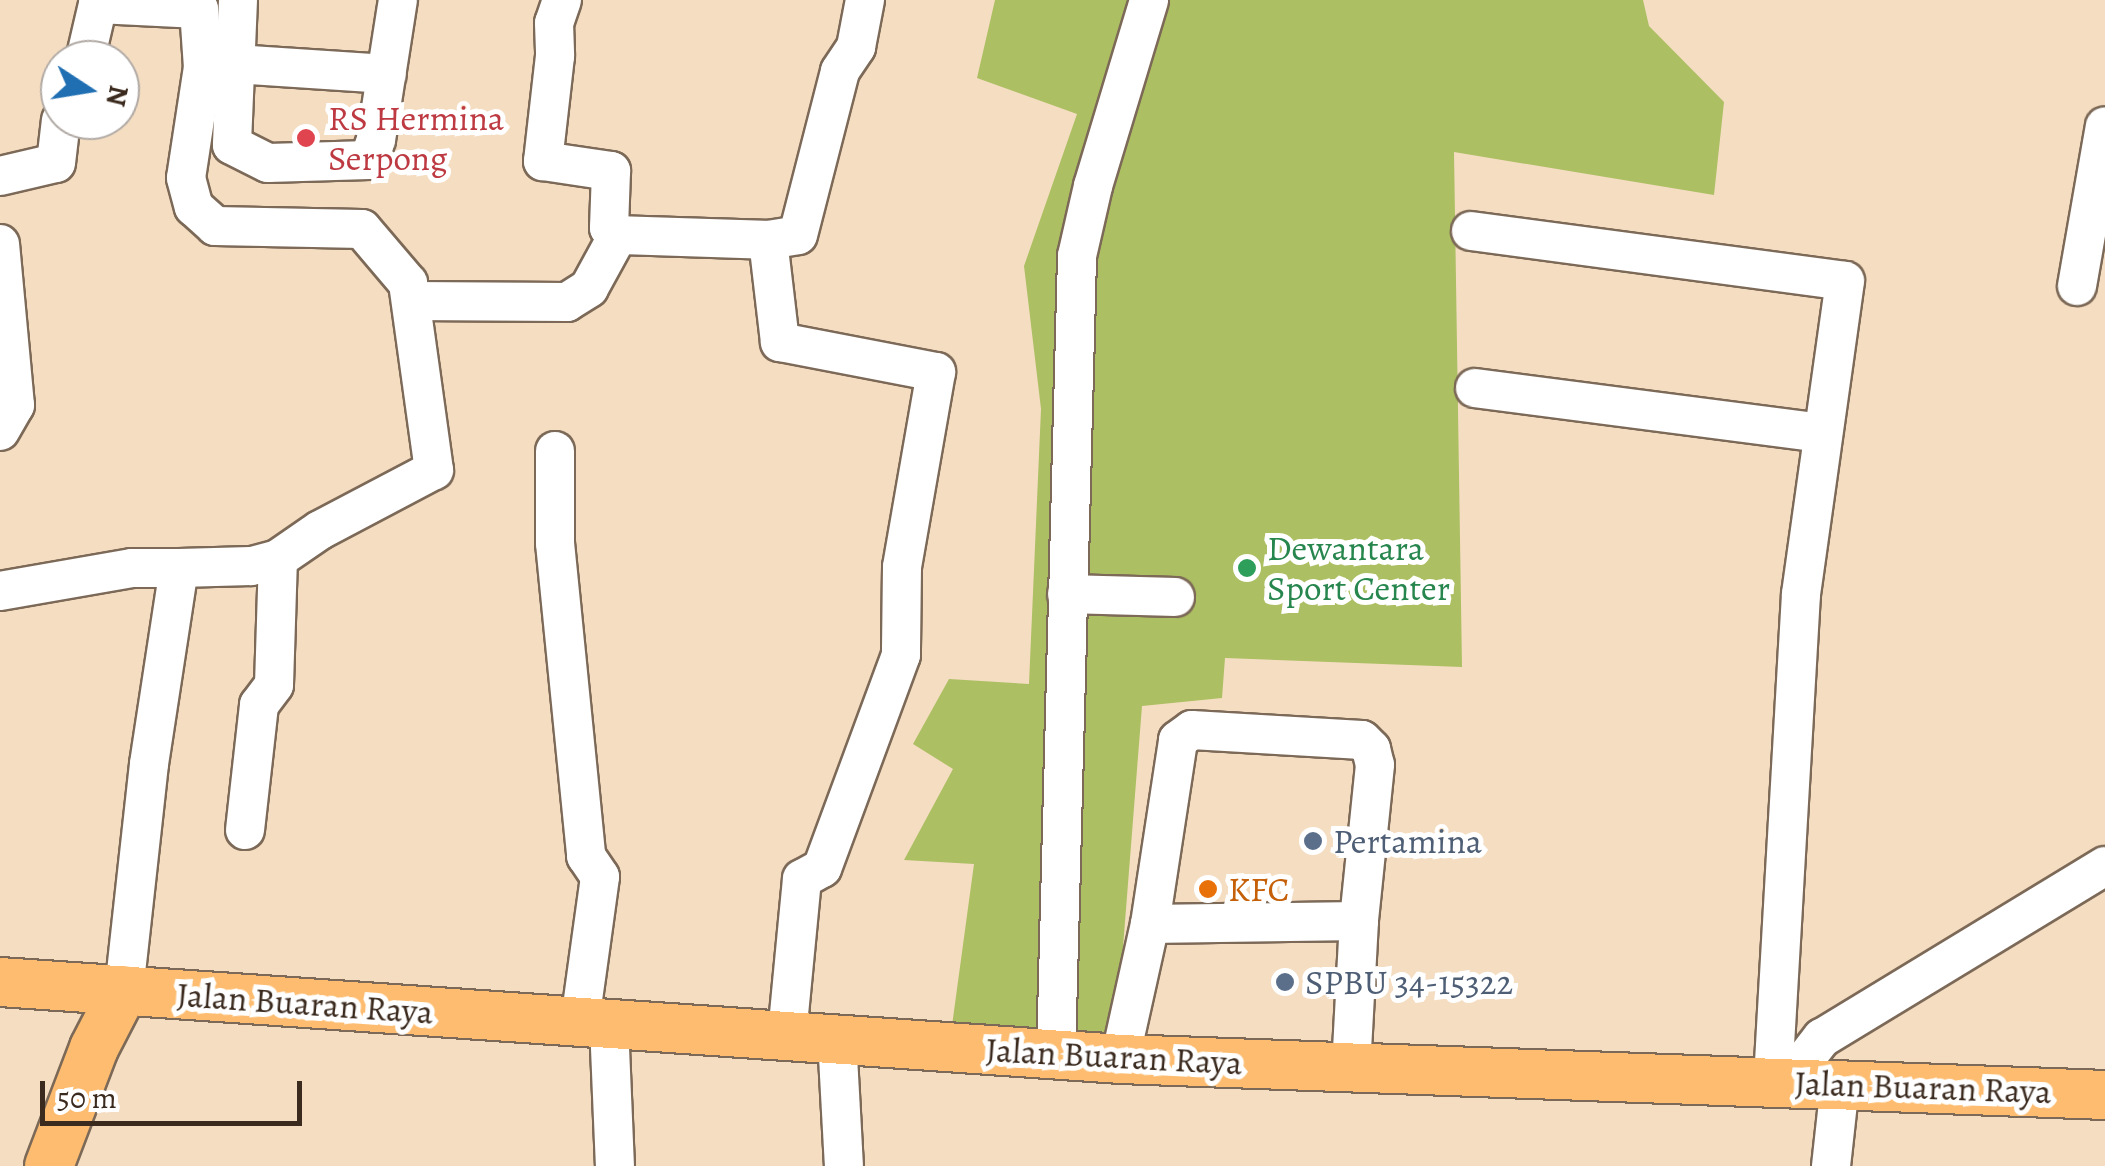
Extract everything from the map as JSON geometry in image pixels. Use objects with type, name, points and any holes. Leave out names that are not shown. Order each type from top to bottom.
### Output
[{"type":"main road","name":"Jalan Buaran Raya","points":[[0,982],[1120,1059],[2105,1094]]},
{"type":"main road","points":[[56,986],[78,1002],[94,1048]]},
{"type":"main road","points":[[49,1166],[94,1048],[124,990]]},
{"type":"street","points":[[238,0],[232,144],[268,163],[369,160],[398,0]]},
{"type":"street","points":[[562,0],[554,23],[555,56],[543,162],[611,171],[609,228],[618,235],[768,240],[798,234],[840,71],[856,47],[865,0]]},
{"type":"street","points":[[1056,1054],[1076,256],[1092,186],[1149,0]]},
{"type":"street","points":[[0,591],[132,568],[251,566],[278,559],[320,530],[434,470],[408,282],[362,229],[214,226],[194,207],[186,178],[203,67],[199,9],[98,4],[89,40]]},
{"type":"street","points":[[235,64],[387,74]]},
{"type":"street","points":[[2077,286],[2105,126]]},
{"type":"street","points":[[0,176],[56,163],[59,140]]},
{"type":"street","points":[[1471,231],[1845,281],[1801,594],[1803,1082],[1831,1166]]},
{"type":"street","points":[[411,302],[568,302],[589,288],[618,235]]},
{"type":"street","points":[[768,240],[780,342],[936,372],[902,567],[901,655],[822,868],[802,880],[787,1034]]},
{"type":"street","points":[[0,244],[6,368],[15,406],[0,431]]},
{"type":"street","points":[[1475,388],[1823,434]]},
{"type":"street","points":[[556,450],[555,543],[586,856],[600,877],[594,1023],[614,1166]]},
{"type":"street","points":[[245,830],[260,705],[274,685],[278,559]]},
{"type":"street","points":[[124,990],[148,764],[179,568]]},
{"type":"street","points":[[1068,594],[1174,597]]},
{"type":"street","points":[[1120,1059],[1150,924],[1178,740],[1192,730],[1362,740],[1370,749],[1376,765],[1360,921],[1352,1067]]},
{"type":"street","points":[[1803,1082],[1803,1062],[1822,1038],[2105,866]]},
{"type":"street","points":[[1150,924],[1360,921]]},
{"type":"street","points":[[837,1038],[844,1166]]},
{"type":"green space","name":"Dewantara Sport Center","points":[[995,0],[1643,0],[1649,26],[1724,102],[1714,195],[1454,152],[1462,667],[1225,658],[1222,698],[1142,706],[1116,1036],[951,1033],[974,864],[904,860],[953,769],[913,744],[949,679],[1029,684],[1041,409],[1024,266],[1077,114],[977,78]]},
{"type":"place","name":"RS Hermina Serpong","points":[[306,138]]},
{"type":"place","name":"Dewantara Sport Center","points":[[1247,568]]},
{"type":"place","name":"Pertamina","points":[[1313,841]]},
{"type":"place","name":"KFC","points":[[1208,889]]},
{"type":"place","name":"SPBU 34-15322","points":[[1285,982]]}]
